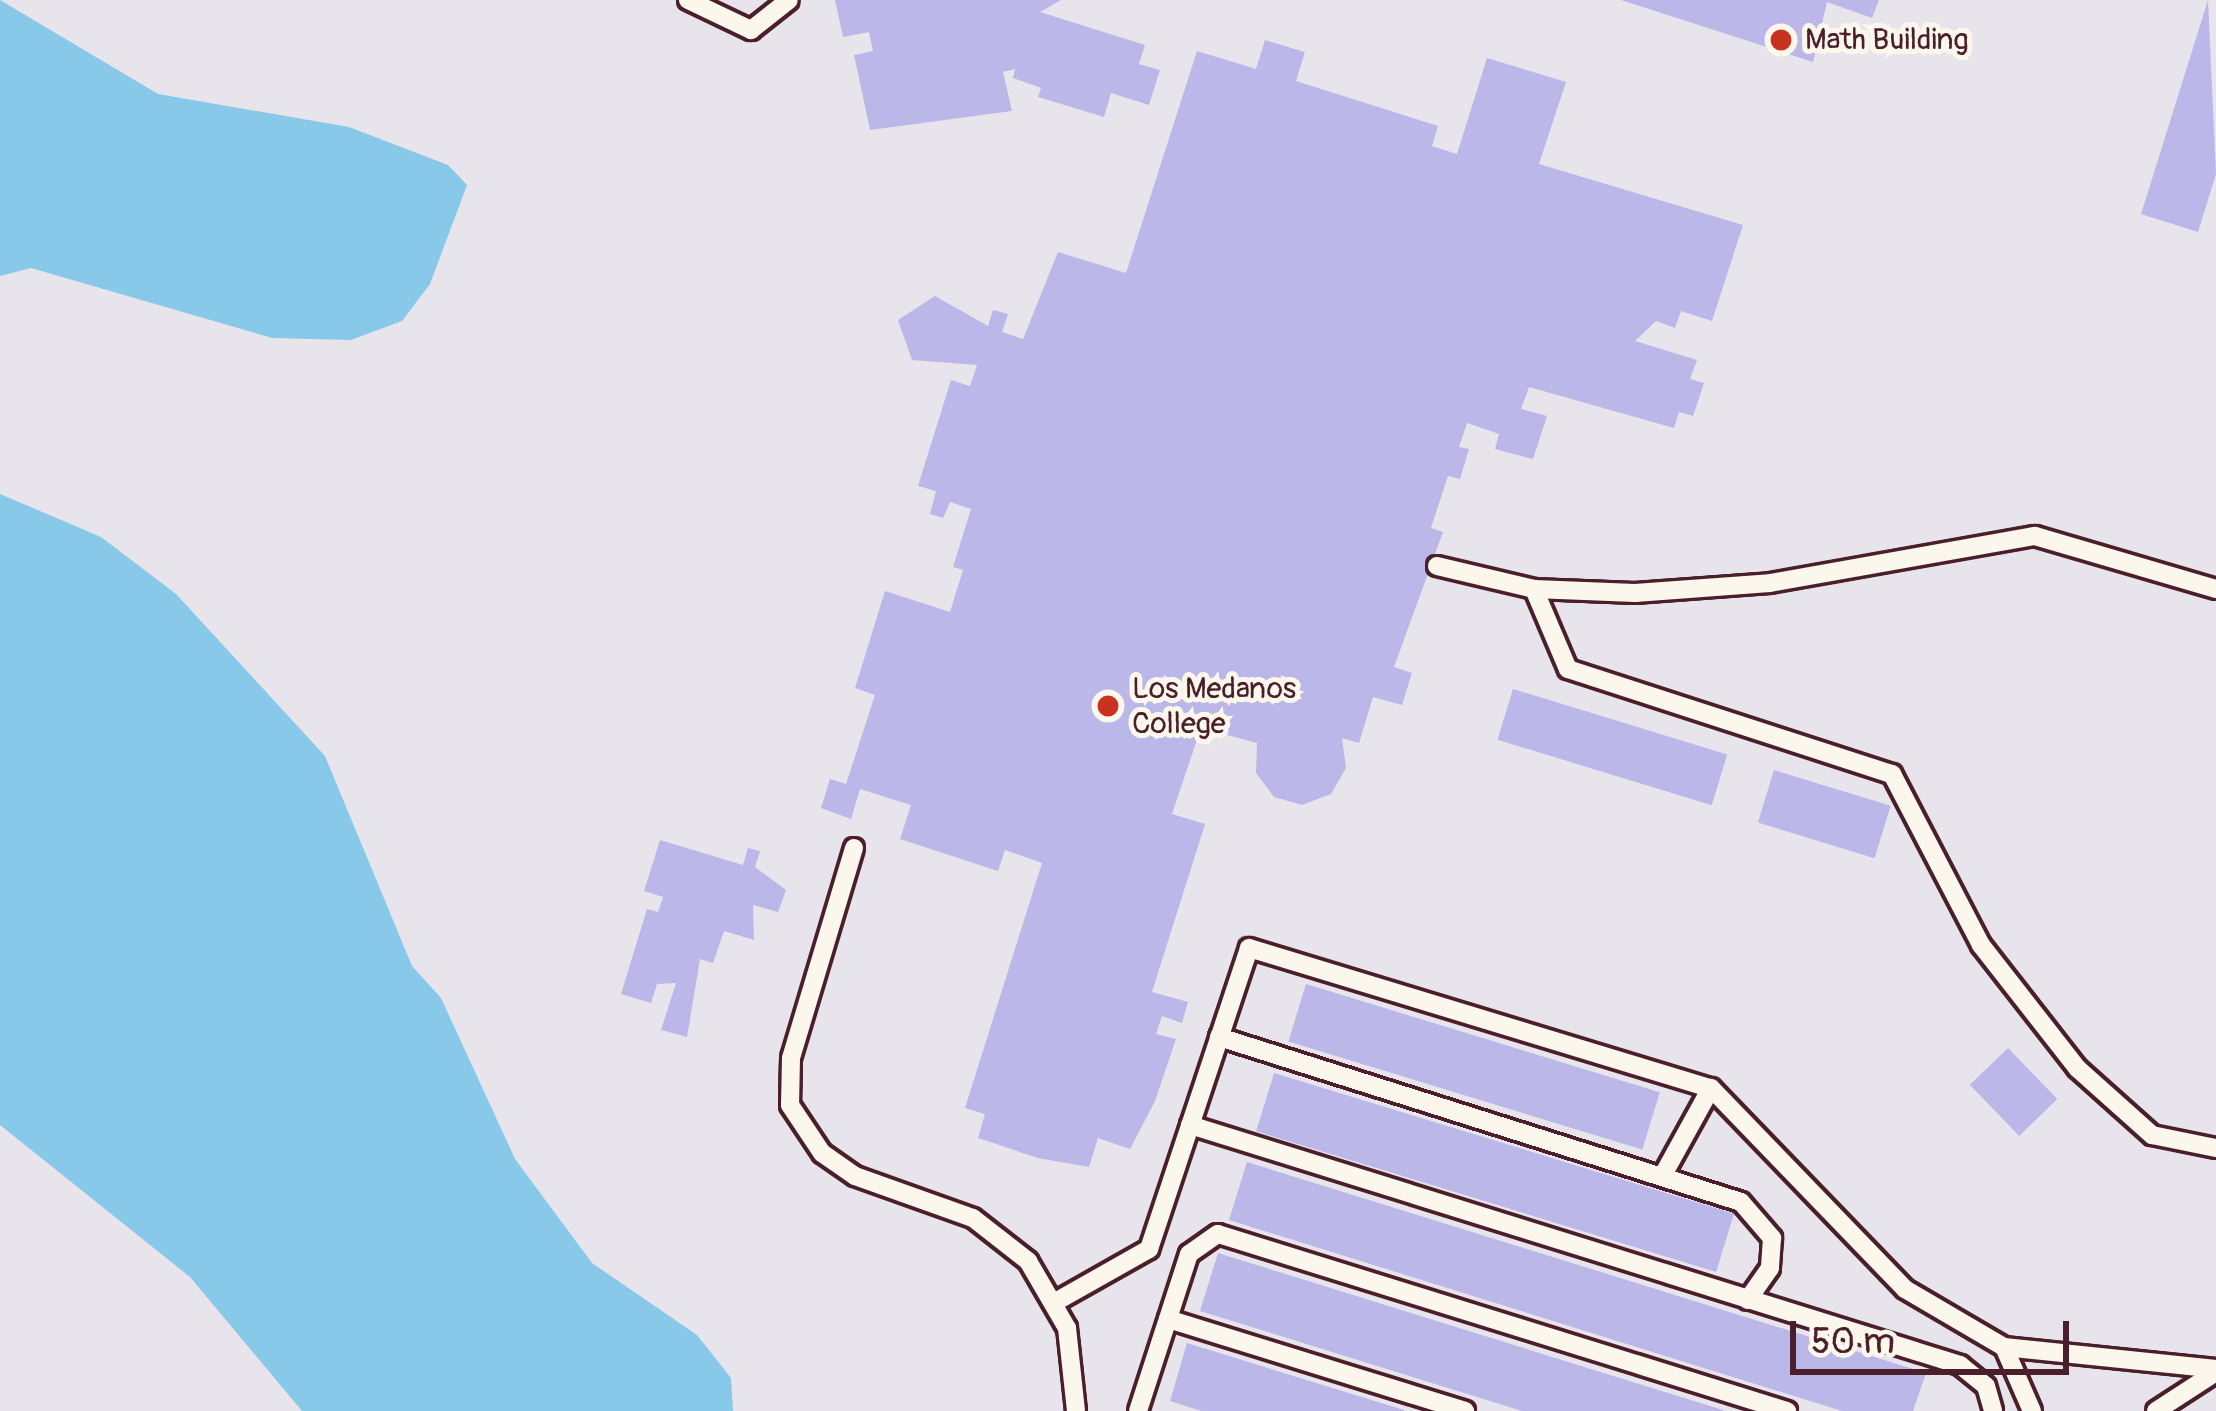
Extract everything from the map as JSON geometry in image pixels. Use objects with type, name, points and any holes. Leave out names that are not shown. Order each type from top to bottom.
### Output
[{"type":"lane","points":[[688,0],[751,30],[789,0]]},
{"type":"lane","points":[[1437,566],[1534,589],[1748,585],[2036,536],[2122,553],[2216,589]]},
{"type":"lane","points":[[1534,589],[1568,669],[1892,774],[1981,945],[2077,1068],[2152,1135],[2216,1148]]},
{"type":"lane","points":[[854,848],[798,1030],[790,1105],[822,1154],[879,1188],[992,1228],[1057,1301],[1076,1411]]},
{"type":"lane","points":[[1057,1301],[1149,1249],[1249,948],[1712,1088],[1905,1289],[2004,1347],[2216,1371]]},
{"type":"lane","points":[[1219,1037],[1741,1202],[1767,1224],[1770,1268],[1748,1300]]},
{"type":"lane","points":[[1663,1175],[1712,1088]]},
{"type":"lane","points":[[1190,1125],[1960,1364],[1986,1386],[1993,1411]]},
{"type":"lane","points":[[1139,1410],[1189,1254],[1218,1234],[1787,1411]]},
{"type":"lane","points":[[1168,1319],[1466,1411]]},
{"type":"lane","points":[[2004,1347],[2032,1411]]},
{"type":"lane","points":[[2156,1411],[2216,1371]]},
{"type":"shaded area","name":"Los Medanos College","points":[[0,0],[2216,0],[2216,1411],[0,1411]]},
{"type":"water","points":[[0,0],[158,94],[349,127],[448,165],[467,185],[430,284],[402,321],[351,340],[272,338],[31,268],[0,276]]},
{"type":"water","points":[[0,494],[101,537],[176,594],[325,756],[412,966],[441,998],[515,1159],[592,1263],[697,1335],[731,1378],[733,1411],[302,1411],[190,1277],[0,1125]]},
{"type":"building","points":[[835,0],[1061,0],[1040,12],[1145,45],[1139,64],[1160,70],[1149,105],[1111,93],[1104,117],[1038,97],[1041,88],[1013,78],[1015,69],[1003,72],[1012,111],[870,130],[854,55],[873,51],[869,32],[843,37]]},
{"type":"building","name":"Math Building","points":[[1621,0],[1879,0],[1872,18],[1827,2],[1813,62]]},
{"type":"building","points":[[2208,0],[2216,174],[2198,232],[2141,214]]},
{"type":"building","points":[[1265,40],[1305,52],[1296,81],[1438,126],[1432,146],[1457,154],[1487,58],[1566,82],[1539,164],[1743,225],[1712,321],[1681,311],[1675,328],[1656,321],[1635,341],[1697,360],[1690,379],[1704,383],[1693,416],[1679,412],[1674,428],[1529,387],[1521,409],[1547,416],[1533,459],[1495,449],[1499,434],[1467,423],[1459,447],[1469,449],[1460,479],[1448,476],[1431,528],[1443,532],[1394,667],[1412,673],[1402,705],[1373,697],[1359,743],[1342,738],[1346,768],[1331,794],[1302,805],[1274,797],[1256,773],[1257,743],[1201,728],[1172,814],[1205,824],[1152,992],[1188,1002],[1182,1023],[1162,1016],[1156,1034],[1176,1039],[1155,1101],[1130,1149],[1098,1138],[1089,1167],[1038,1158],[978,1138],[985,1114],[965,1108],[1042,863],[1005,850],[998,871],[900,839],[911,805],[860,789],[851,819],[821,808],[830,779],[846,784],[875,695],[855,688],[885,591],[950,612],[963,570],[953,567],[971,509],[950,502],[943,518],[930,514],[936,491],[918,486],[951,380],[970,386],[977,365],[912,360],[898,320],[935,296],[988,326],[993,310],[1008,314],[1002,332],[1023,339],[1058,252],[1126,273],[1197,51],[1256,69]]},
{"type":"building","points":[[1513,689],[1727,754],[1712,805],[1498,740]]},
{"type":"building","points":[[1774,770],[1891,806],[1875,858],[1758,823]]},
{"type":"building","points":[[660,840],[743,865],[748,848],[760,851],[755,867],[786,890],[778,912],[753,905],[754,940],[724,931],[713,963],[700,959],[687,1037],[661,1030],[676,983],[657,984],[651,1003],[621,994],[647,909],[658,912],[663,897],[644,891]]},
{"type":"building","points":[[1306,984],[1660,1092],[1642,1150],[1288,1041]]},
{"type":"building","points":[[2008,1048],[2057,1099],[2019,1136],[1970,1085]]},
{"type":"building","points":[[1274,1073],[1734,1214],[1716,1272],[1256,1131]]},
{"type":"building","points":[[1247,1162],[1926,1373],[1913,1411],[1842,1411],[1229,1220]]},
{"type":"building","points":[[1218,1253],[1723,1411],[1522,1411],[1200,1311]]},
{"type":"building","points":[[1187,1343],[1404,1411],[1201,1411],[1170,1401]]},
{"type":"place","name":"Math Building","points":[[1781,40]]},
{"type":"place","name":"Los Medanos College","points":[[1108,706]]}]
